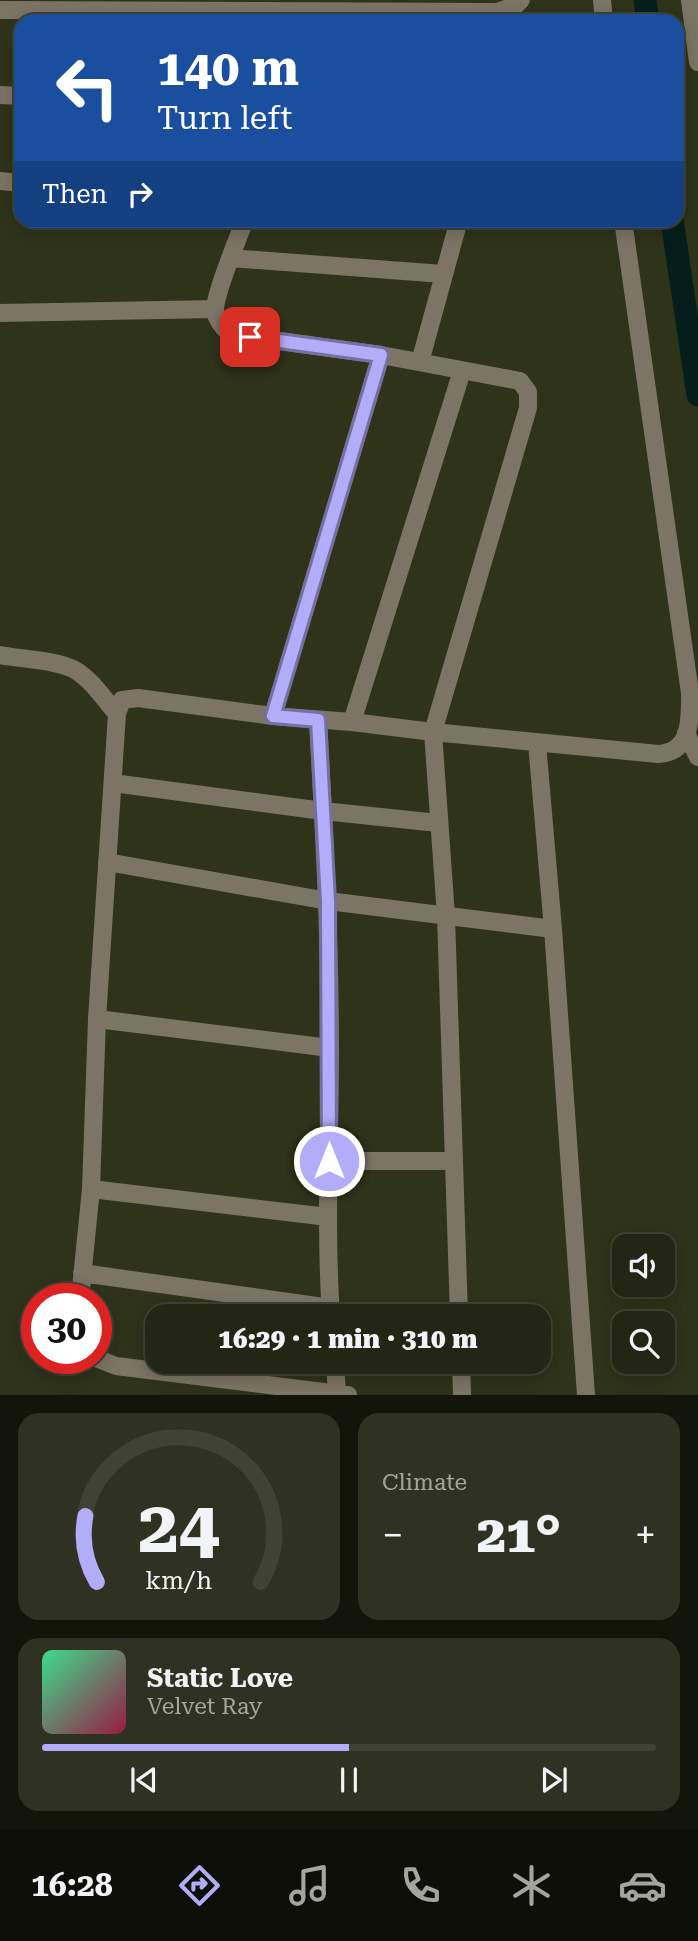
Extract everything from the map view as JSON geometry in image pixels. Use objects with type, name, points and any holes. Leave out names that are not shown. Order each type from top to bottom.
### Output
[{"type":"street","points":[[0,10],[295,11],[408,6],[497,12],[515,6],[521,0]]},
{"type":"street","points":[[690,0],[698,62]]},
{"type":"street","points":[[242,228],[215,309],[221,326],[230,334],[381,355],[520,381],[526,388],[529,399],[433,732],[446,916],[459,1304]]},
{"type":"street","points":[[419,362],[457,228]]},
{"type":"street","points":[[81,1283],[90,1189],[97,1019],[117,714],[122,700],[138,698],[273,716],[666,754],[678,748],[686,733],[690,716],[690,693],[624,228]]},
{"type":"street","points":[[230,258],[443,274]]},
{"type":"street","points":[[0,313],[215,309]]},
{"type":"street","points":[[273,716],[381,355]]},
{"type":"street","points":[[352,722],[462,371]]},
{"type":"street","points":[[0,655],[75,670],[86,678],[117,714]]},
{"type":"street","points":[[318,720],[328,901],[328,1217],[331,1304]]},
{"type":"street","points":[[686,733],[698,757]]},
{"type":"street","points":[[537,743],[554,929],[586,1395]]},
{"type":"street","points":[[113,783],[323,811],[438,823]]},
{"type":"street","points":[[107,862],[328,901],[554,929]]},
{"type":"street","points":[[97,1019],[330,1048]]},
{"type":"street","points":[[329,1161],[454,1161]]},
{"type":"street","points":[[90,1189],[328,1217]]},
{"type":"street","points":[[82,1273],[280,1304]]},
{"type":"street","points":[[112,1364],[343,1394],[338,1374]]},
{"type":"street","points":[[461,1374],[462,1395]]},
{"type":"waterway","points":[[645,0],[647,14]]},
{"type":"waterway","points":[[673,228],[698,395]]},
{"type":"route","points":[[250,337],[381,355],[273,716],[318,720],[328,901],[329,1161]]}]
